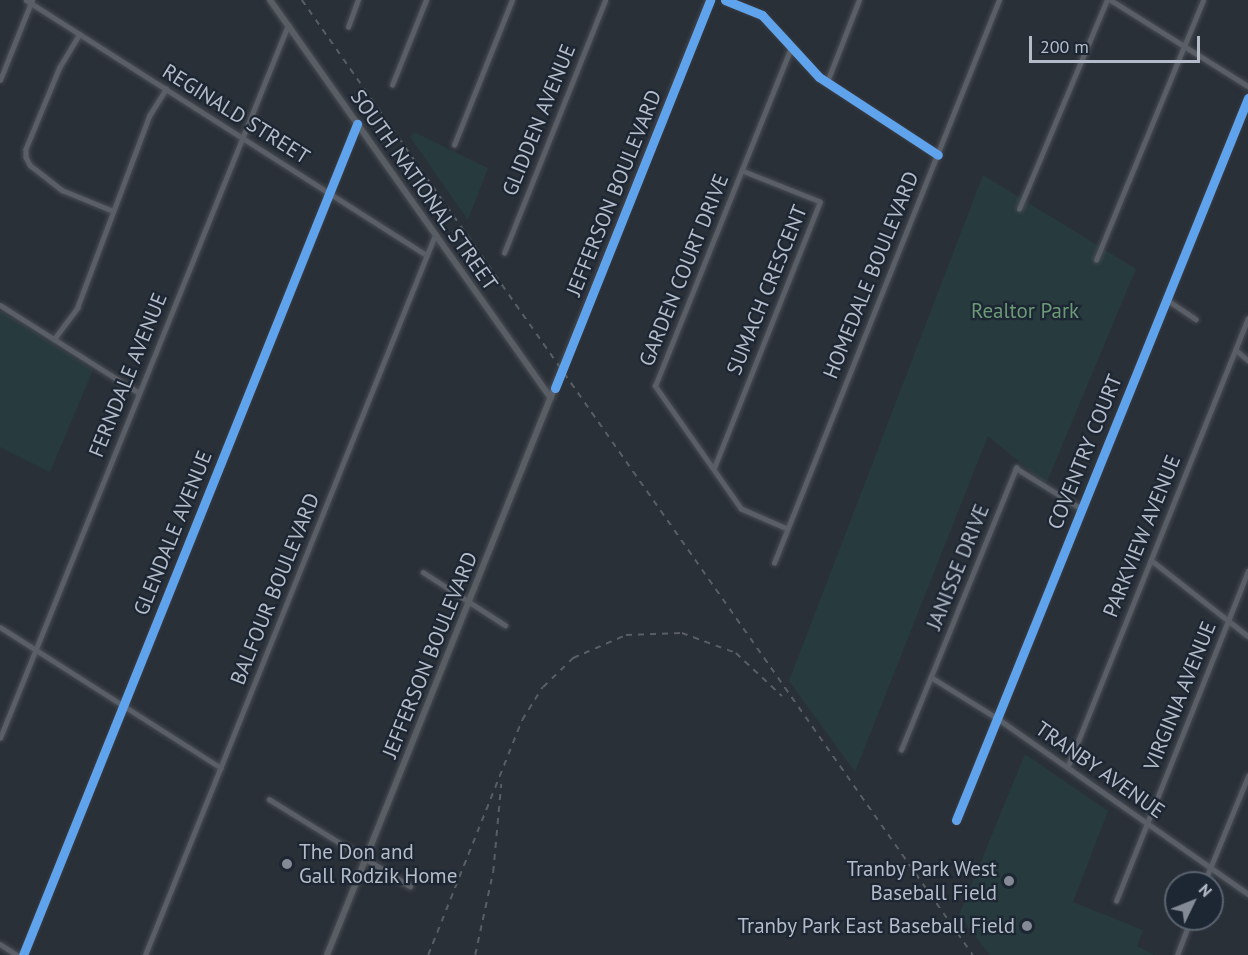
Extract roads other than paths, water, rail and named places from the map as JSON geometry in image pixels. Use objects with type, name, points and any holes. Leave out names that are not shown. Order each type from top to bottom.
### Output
[{"type":"street","name":"SOUTH NATIONAL STREET","points":[[270,0],[550,399]]},
{"type":"street","points":[[348,27],[358,0]]},
{"type":"street","points":[[392,85],[426,0]]},
{"type":"street","points":[[454,145],[512,0]]},
{"type":"street","name":"GLIDDEN AVENUE","points":[[504,253],[605,0]]},
{"type":"street","name":"JEFFERSON BOULEVARD","points":[[327,955],[710,0]]},
{"type":"street","points":[[725,0],[762,15],[827,82],[938,155]]},
{"type":"street","points":[[827,82],[860,0]]},
{"type":"street","name":"HOMEDALE BOULEVARD","points":[[774,562],[999,0]]},
{"type":"street","points":[[1019,209],[1109,0],[1248,86]]},
{"type":"street","points":[[1096,260],[1203,0]]},
{"type":"street","points":[[0,80],[30,1]]},
{"type":"street","name":"REGINALD STREET","points":[[30,1],[427,255]]},
{"type":"street","name":"FERNDALE AVENUE","points":[[0,738],[288,25]]},
{"type":"street","points":[[80,34],[60,67],[26,148],[26,157],[30,165],[62,190],[111,210]]},
{"type":"street","name":"GARDEN COURT DRIVE","points":[[787,529],[741,510],[655,386],[791,47]]},
{"type":"street","points":[[54,339],[77,308],[100,254],[111,210],[149,116],[166,89]]},
{"type":"street","name":"COVENTRY COURT","points":[[957,820],[1248,98]]},
{"type":"street","name":"GLENDALE AVENUE","points":[[23,955],[357,124]]},
{"type":"street","name":"SUMACH CRESCENT","points":[[714,468],[820,202],[742,171]]},
{"type":"street","name":"BALFOUR BOULEVARD","points":[[146,955],[435,235]]},
{"type":"street","points":[[1166,299],[1196,319]]},
{"type":"street","points":[[0,305],[139,393]]},
{"type":"street","name":"PARKVIEW AVENUE","points":[[1068,766],[1248,319]]},
{"type":"street","points":[[1236,350],[1248,360]]},
{"type":"street","name":"JANISSE DRIVE","points":[[901,750],[1016,468],[1082,508]]},
{"type":"street","points":[[1151,560],[1248,636]]},
{"type":"street","name":"VIRGINIA AVENUE","points":[[1116,900],[1248,571]]},
{"type":"street","points":[[423,572],[505,625]]},
{"type":"street","points":[[0,627],[221,768]]},
{"type":"street","name":"TRANBY AVENUE","points":[[931,677],[1068,766],[1248,894]]},
{"type":"street","points":[[1209,871],[1248,776]]},
{"type":"street","points":[[269,799],[410,886]]},
{"type":"street","points":[[1177,955],[1186,931]]},
{"type":"street","points":[[0,944],[17,955]]},
{"type":"railway","points":[[302,0],[973,955]]},
{"type":"railway","points":[[428,955],[522,720],[543,687],[573,658],[626,635],[682,633],[736,653],[782,696]]},
{"type":"railway","points":[[475,955],[493,872],[501,784]]},
{"type":"place","name":"The Don and Gall Rodzik Home","points":[[287,864]]},
{"type":"place","name":"Tranby Park West Baseball Field","points":[[1009,881]]},
{"type":"place","name":"Tranby Park East Baseball Field","points":[[1027,926]]},
{"type":"park label","name":"Realtor Park","points":[[1025,311]]}]
